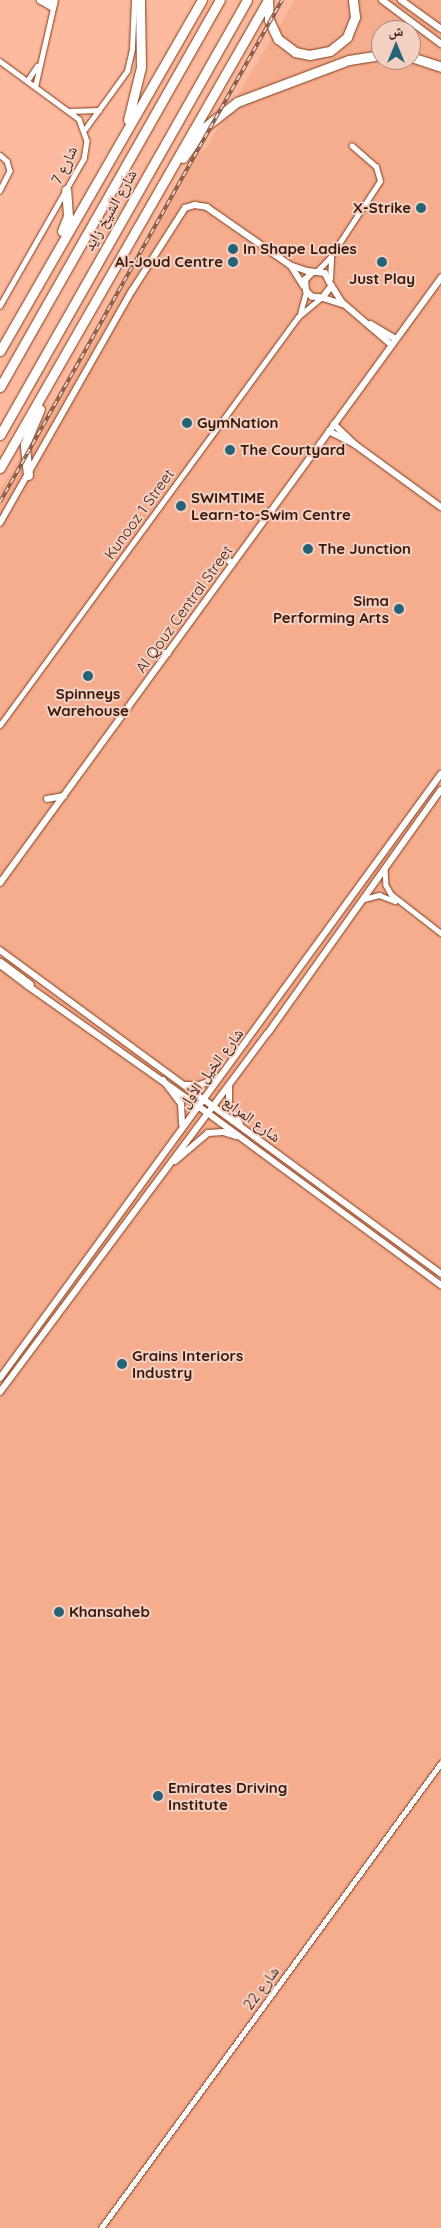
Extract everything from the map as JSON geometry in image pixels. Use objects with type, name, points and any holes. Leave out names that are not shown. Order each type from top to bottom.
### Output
[{"type":"highway","points":[[119,141],[140,79],[140,0]]},
{"type":"highway","points":[[0,351],[119,141],[202,0]]},
{"type":"highway","name":"شارع الشيخ زايد","points":[[0,387],[220,0]]},
{"type":"highway","name":"شارع الشيخ زايد","points":[[0,435],[247,0]]},
{"type":"highway","points":[[268,0],[269,20],[278,39],[289,48],[309,55],[330,51],[347,37],[354,18],[353,0]]},
{"type":"highway","points":[[0,468],[268,0]]},
{"type":"highway","points":[[153,202],[198,134],[228,107],[340,62],[371,57]]},
{"type":"highway","points":[[421,61],[441,68]]},
{"type":"highway","points":[[48,266],[54,246],[67,220],[66,190]]},
{"type":"highway","points":[[28,475],[26,439],[61,362]]},
{"type":"highway","points":[[0,963],[29,985]]},
{"type":"main road","points":[[382,0],[441,44]]},
{"type":"main road","points":[[401,0],[441,29]]},
{"type":"main road","name":"شارع الخيل الأول","points":[[0,1378],[181,1127],[222,1076],[441,774]]},
{"type":"main road","name":"شارع الخيل الأول","points":[[0,1392],[208,1113],[441,790]]},
{"type":"main road","points":[[184,1085],[200,1085],[222,1076]]},
{"type":"main road","points":[[163,1080],[181,1104],[181,1127]]},
{"type":"main road","points":[[229,1084],[229,1106],[242,1127]]},
{"type":"main road","name":"شارع المرابع","points":[[204,1099],[441,1274]]},
{"type":"main road","name":"شارع المرابع","points":[[198,1106],[441,1285]]},
{"type":"main road","points":[[171,1162],[208,1133],[223,1132],[243,1138]]},
{"type":"street","points":[[39,0],[54,4]]},
{"type":"street","points":[[46,0],[54,4]]},
{"type":"street","points":[[85,129],[118,86],[129,66],[134,0]]},
{"type":"street","points":[[35,87],[54,4]]},
{"type":"street","name":"شارع 7","points":[[0,61],[68,111],[85,129],[86,153],[0,306]]},
{"type":"street","points":[[27,81],[40,62]]},
{"type":"street","points":[[68,111],[100,109]]},
{"type":"street","points":[[305,289],[307,277],[332,254],[380,181],[376,166],[352,146]]},
{"type":"street","points":[[0,192],[10,171],[1,156]]},
{"type":"street","points":[[0,523],[178,215],[195,205],[207,207],[290,265],[324,273],[345,305]]},
{"type":"street","points":[[322,298],[331,282],[332,254]]},
{"type":"street","points":[[290,265],[312,297],[345,305],[396,339]]},
{"type":"street","name":"Al Qouz Central Street","points":[[0,882],[441,278]]},
{"type":"street","name":"Kunooz 1 Street","points":[[298,317],[305,289]]},
{"type":"street","name":"Kunooz 1 Street","points":[[0,725],[298,317],[322,298]]},
{"type":"street","points":[[371,324],[392,345]]},
{"type":"street","points":[[334,424],[356,445],[441,508]]},
{"type":"street","points":[[329,431],[356,445]]},
{"type":"street","points":[[224,556],[232,563]]},
{"type":"street","points":[[154,652],[168,653]]},
{"type":"street","points":[[47,799],[64,796]]},
{"type":"street","points":[[385,867],[387,888],[400,904]]},
{"type":"street","points":[[362,900],[383,896],[400,904],[441,933]]},
{"type":"street","name":"شارع المرابع","points":[[0,950],[204,1099]]},
{"type":"street","name":"شارع المرابع","points":[[0,968],[29,985],[198,1106]]},
{"type":"street","name":"شارع 22","points":[[101,2228],[441,1763]]},
{"type":"shaded area","points":[[295,0],[441,0],[441,2228],[0,2228],[0,490],[102,321],[192,158],[206,148]]},
{"type":"railway","points":[[0,502],[282,0]]},
{"type":"place","name":"X-Strike","points":[[421,208]]},
{"type":"place","name":"In Shape Ladies","points":[[233,249]]},
{"type":"place","name":"Al-Joud Centre","points":[[233,262]]},
{"type":"place","name":"Just Play","points":[[382,262]]},
{"type":"place","name":"GymNation","points":[[187,423]]},
{"type":"place","name":"The Courtyard","points":[[230,450]]},
{"type":"place","name":"SWIMTIME Learn-to-Swim Centre","points":[[181,506]]},
{"type":"place","name":"The Junction","points":[[308,549]]},
{"type":"place","name":"Sima Performing Arts","points":[[399,609]]},
{"type":"place","name":"Spinneys Warehouse","points":[[88,676]]},
{"type":"place","name":"Grains Interiors Industry","points":[[122,1364]]},
{"type":"place","name":"Khansaheb","points":[[59,1612]]},
{"type":"place","name":"Emirates Driving Institute","points":[[158,1796]]}]
